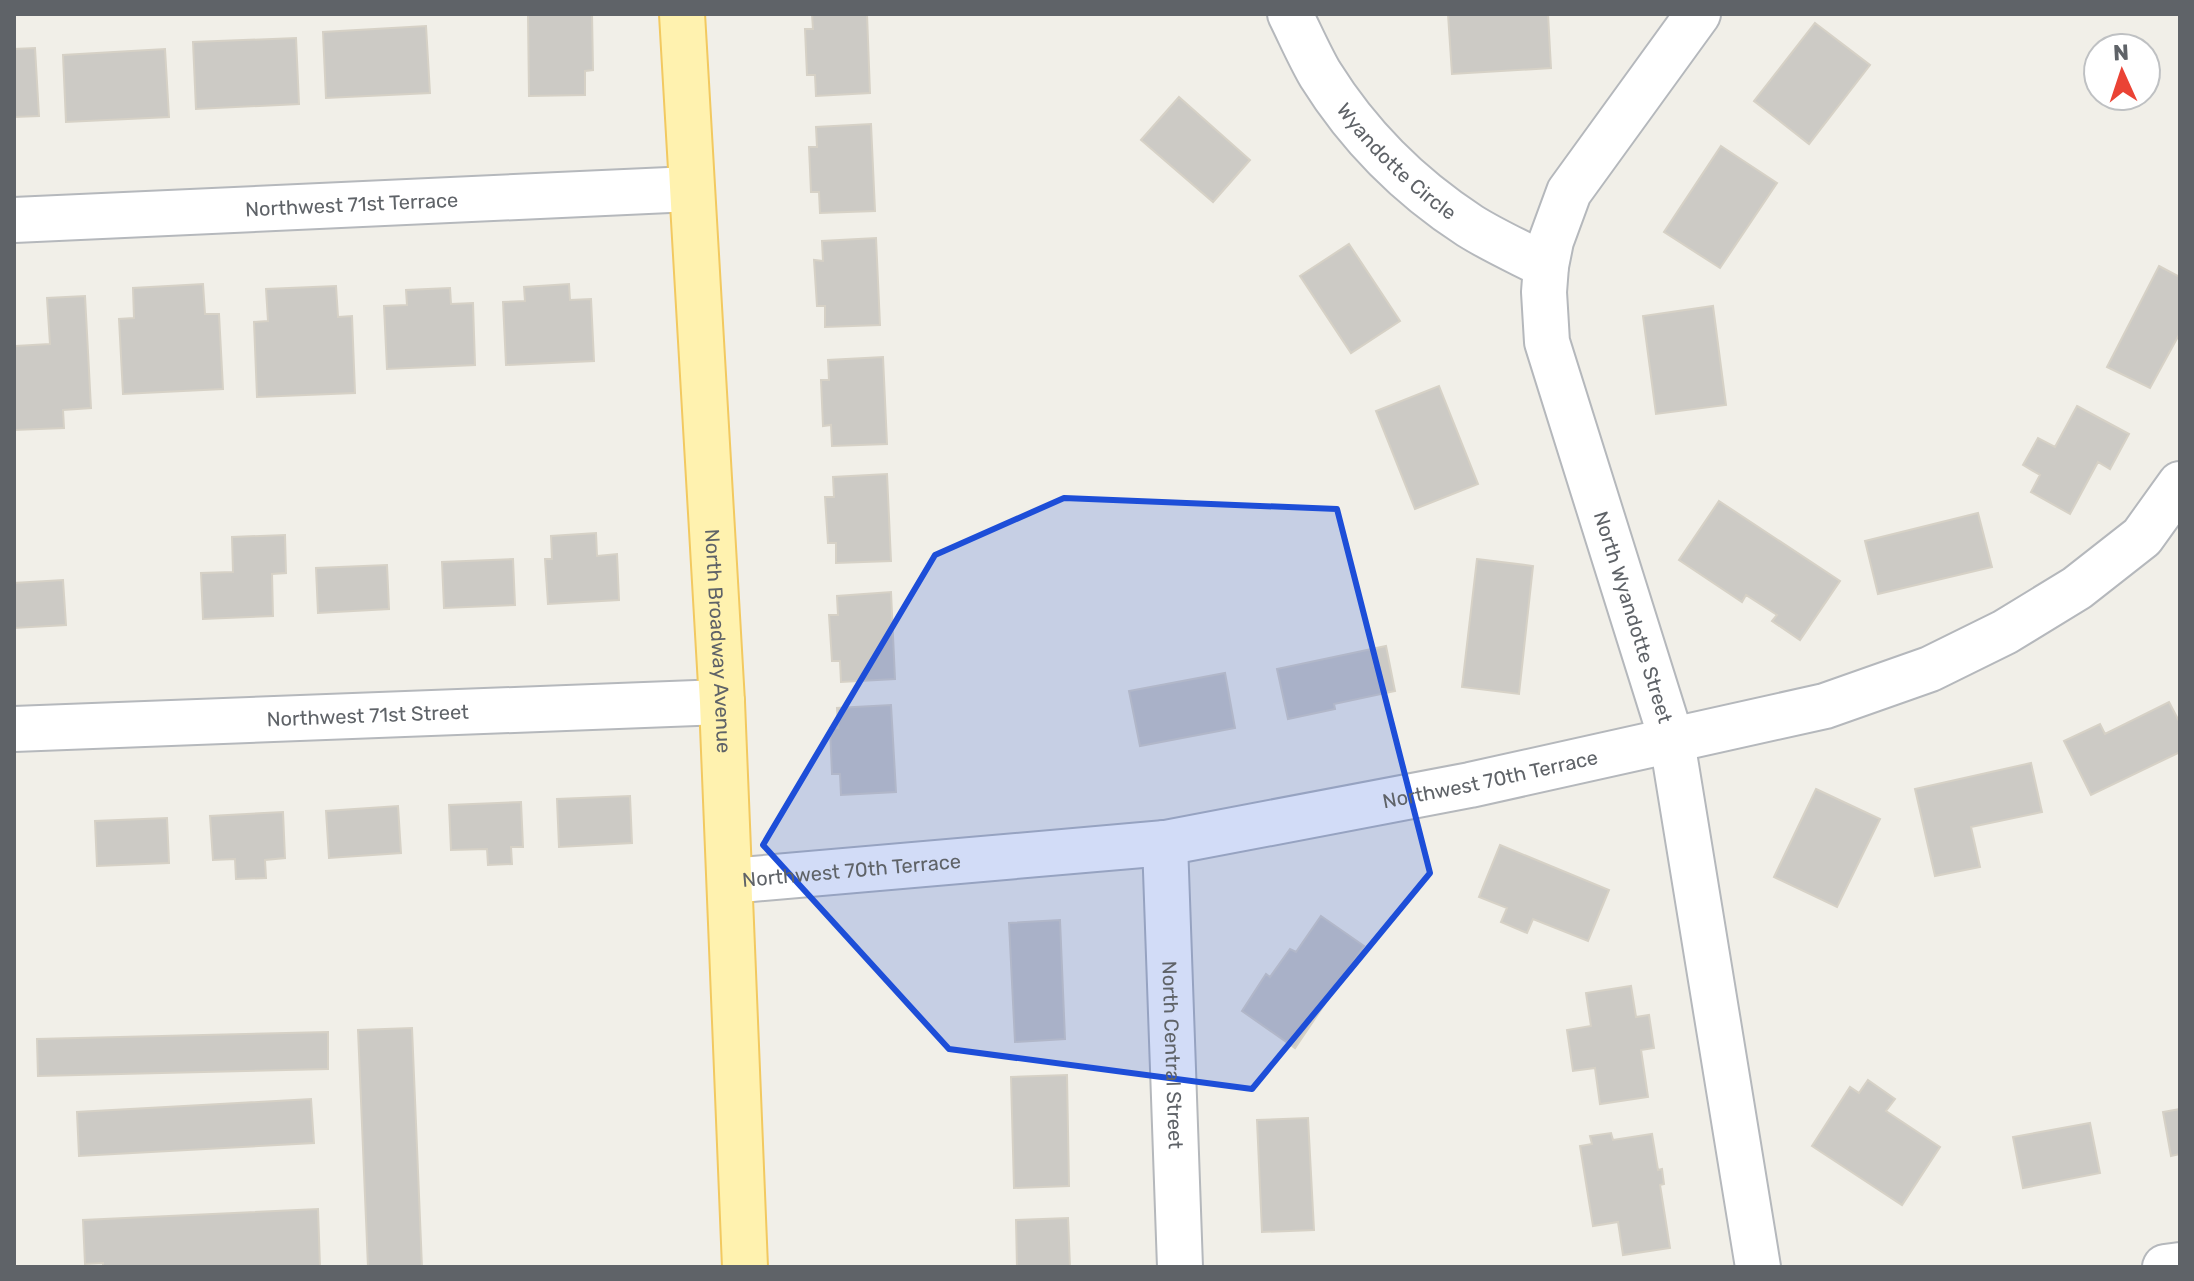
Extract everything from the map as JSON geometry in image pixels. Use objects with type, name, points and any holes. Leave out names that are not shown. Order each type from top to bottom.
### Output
[{"type":"main road","name":"North Broadway Avenue","points":[[682,14],[722,702],[745,1267]]},
{"type":"street","name":"Wyandotte Circle","points":[[1290,14],[1319,72],[1347,113],[1395,168],[1472,227],[1546,266]]},
{"type":"street","name":"North Wyandotte Street","points":[[1698,14],[1569,192],[1551,241],[1546,266],[1544,318],[1547,342],[1672,741],[1758,1267]]},
{"type":"street","name":"Northwest 71st Terrace","points":[[14,220],[691,189]]},
{"type":"street","name":"Northwest 70th Terrace","points":[[730,881],[1165,843],[1470,785],[1825,706],[1930,669],[2005,632],[2077,588],[2142,537],[2180,484]]},
{"type":"street","name":"Northwest 71st Street","points":[[14,729],[722,702]]},
{"type":"street","name":"North Central Street","points":[[1165,843],[1180,1267]]},
{"type":"street","points":[[2165,1267],[2180,1265]]},
{"type":"highlighted area","points":[[1064,498],[1337,509],[1430,873],[1252,1089],[949,1049],[763,845],[935,555]]},
{"type":"building","points":[[528,14],[592,14],[593,70],[585,71],[585,95],[529,96]]},
{"type":"building","points":[[812,14],[867,14],[870,93],[816,96],[815,75],[807,75],[805,29],[813,29]]},
{"type":"building","points":[[1448,14],[1548,14],[1551,68],[1452,74]]},
{"type":"building","points":[[1815,23],[1870,65],[1809,144],[1754,101]]},
{"type":"building","points":[[426,26],[430,93],[326,98],[323,32]]},
{"type":"building","points":[[296,38],[299,104],[196,109],[193,42]]},
{"type":"building","points":[[35,48],[39,116],[14,117],[14,49]]},
{"type":"building","points":[[165,49],[169,117],[66,122],[63,55]]},
{"type":"building","points":[[1179,97],[1250,160],[1213,202],[1141,140]]},
{"type":"building","points":[[871,124],[875,211],[820,213],[819,192],[811,192],[809,147],[817,147],[816,127]]},
{"type":"building","points":[[1721,146],[1777,183],[1720,268],[1664,232]]},
{"type":"building","points":[[876,238],[880,325],[825,327],[825,306],[817,306],[814,260],[823,261],[822,241]]},
{"type":"building","points":[[1349,244],[1400,321],[1351,353],[1300,276]]},
{"type":"building","points":[[2159,266],[2180,277],[2180,333],[2150,388],[2107,367]]},
{"type":"building","points":[[203,284],[205,314],[219,314],[223,389],[123,394],[119,319],[134,318],[133,288]]},
{"type":"building","points":[[569,284],[570,300],[591,299],[594,361],[506,365],[503,302],[525,301],[524,287]]},
{"type":"building","points":[[336,286],[338,317],[352,316],[355,393],[257,397],[254,322],[268,321],[266,289]]},
{"type":"building","points":[[450,288],[451,304],[473,303],[475,365],[387,369],[384,306],[407,305],[406,290]]},
{"type":"building","points":[[85,296],[91,408],[63,410],[64,428],[14,430],[14,325],[15,346],[50,344],[47,298]]},
{"type":"building","points":[[1713,306],[1726,405],[1656,414],[1643,316]]},
{"type":"building","points":[[883,357],[887,444],[832,446],[831,425],[823,426],[821,380],[829,380],[828,360]]},
{"type":"building","points":[[1439,386],[1478,484],[1415,509],[1376,411]]},
{"type":"building","points":[[2077,406],[2129,434],[2110,469],[2098,462],[2070,514],[2031,492],[2040,475],[2023,465],[2038,438],[2055,447]]},
{"type":"building","points":[[887,474],[891,561],[836,563],[836,543],[828,543],[825,497],[834,497],[833,477]]},
{"type":"building","points":[[1719,501],[1840,581],[1800,640],[1772,621],[1777,615],[1746,595],[1742,602],[1679,560]]},
{"type":"building","points":[[1978,513],[1992,567],[1878,594],[1865,541]]},
{"type":"building","points":[[596,533],[597,556],[617,554],[619,600],[548,604],[545,559],[552,559],[551,536]]},
{"type":"building","points":[[285,535],[286,573],[272,574],[273,616],[203,619],[201,573],[233,572],[232,537]]},
{"type":"building","points":[[513,559],[515,605],[444,608],[442,562]]},
{"type":"building","points":[[1477,559],[1533,566],[1519,694],[1462,687]]},
{"type":"building","points":[[387,565],[389,609],[318,613],[316,568]]},
{"type":"building","points":[[63,580],[66,625],[14,628],[14,583]]},
{"type":"building","points":[[891,592],[895,679],[841,682],[840,661],[832,661],[829,615],[838,615],[837,596]]},
{"type":"building","points":[[1386,646],[1395,691],[1334,704],[1335,709],[1288,719],[1277,669]]},
{"type":"building","points":[[1225,673],[1235,728],[1140,746],[1129,691]]},
{"type":"building","points":[[2169,702],[2180,723],[2180,752],[2091,795],[2064,741],[2100,724],[2105,734]]},
{"type":"building","points":[[891,705],[896,792],[841,795],[840,774],[832,774],[830,728],[838,728],[837,708]]},
{"type":"building","points":[[2031,763],[2042,812],[1971,827],[1980,867],[1935,876],[1915,789]]},
{"type":"building","points":[[1816,789],[1880,819],[1837,907],[1774,877]]},
{"type":"building","points":[[630,796],[632,843],[559,847],[557,799]]},
{"type":"building","points":[[521,802],[523,847],[511,847],[512,864],[488,865],[487,849],[451,850],[449,805]]},
{"type":"building","points":[[398,806],[401,853],[329,858],[326,811]]},
{"type":"building","points":[[283,812],[285,858],[265,860],[266,878],[236,879],[235,859],[213,860],[210,816]]},
{"type":"building","points":[[167,818],[169,863],[97,866],[95,821]]},
{"type":"building","points":[[1500,845],[1609,890],[1588,941],[1533,919],[1527,933],[1501,922],[1507,908],[1479,897]]},
{"type":"building","points":[[1321,916],[1364,946],[1295,1048],[1242,1011],[1266,974],[1270,977],[1290,949],[1296,952]]},
{"type":"building","points":[[1060,920],[1065,1039],[1015,1042],[1009,923]]},
{"type":"building","points":[[1631,986],[1636,1017],[1649,1015],[1654,1048],[1641,1050],[1648,1097],[1600,1104],[1595,1068],[1573,1071],[1567,1030],[1591,1026],[1586,993]]},
{"type":"building","points":[[412,1028],[422,1267],[368,1267],[358,1030]]},
{"type":"building","points":[[328,1032],[328,1069],[38,1076],[37,1039]]},
{"type":"building","points":[[1067,1075],[1069,1186],[1014,1188],[1011,1077]]},
{"type":"building","points":[[1868,1080],[1895,1099],[1886,1111],[1940,1147],[1902,1205],[1812,1146],[1850,1087],[1859,1093]]},
{"type":"building","points":[[311,1099],[314,1143],[79,1156],[77,1112]]},
{"type":"building","points":[[2180,1109],[2180,1154],[2171,1156],[2163,1112]]},
{"type":"building","points":[[1308,1118],[1314,1230],[1262,1232],[1257,1120]]},
{"type":"building","points":[[2090,1123],[2100,1173],[2023,1188],[2013,1137]]},
{"type":"building","points":[[1611,1133],[1613,1140],[1652,1134],[1658,1170],[1662,1169],[1664,1184],[1660,1185],[1670,1248],[1623,1255],[1618,1222],[1593,1226],[1580,1146],[1592,1144],[1590,1136]]},
{"type":"building","points":[[318,1209],[320,1267],[103,1267],[103,1263],[85,1264],[83,1220]]},
{"type":"building","points":[[1068,1218],[1070,1267],[1017,1267],[1016,1220]]}]
